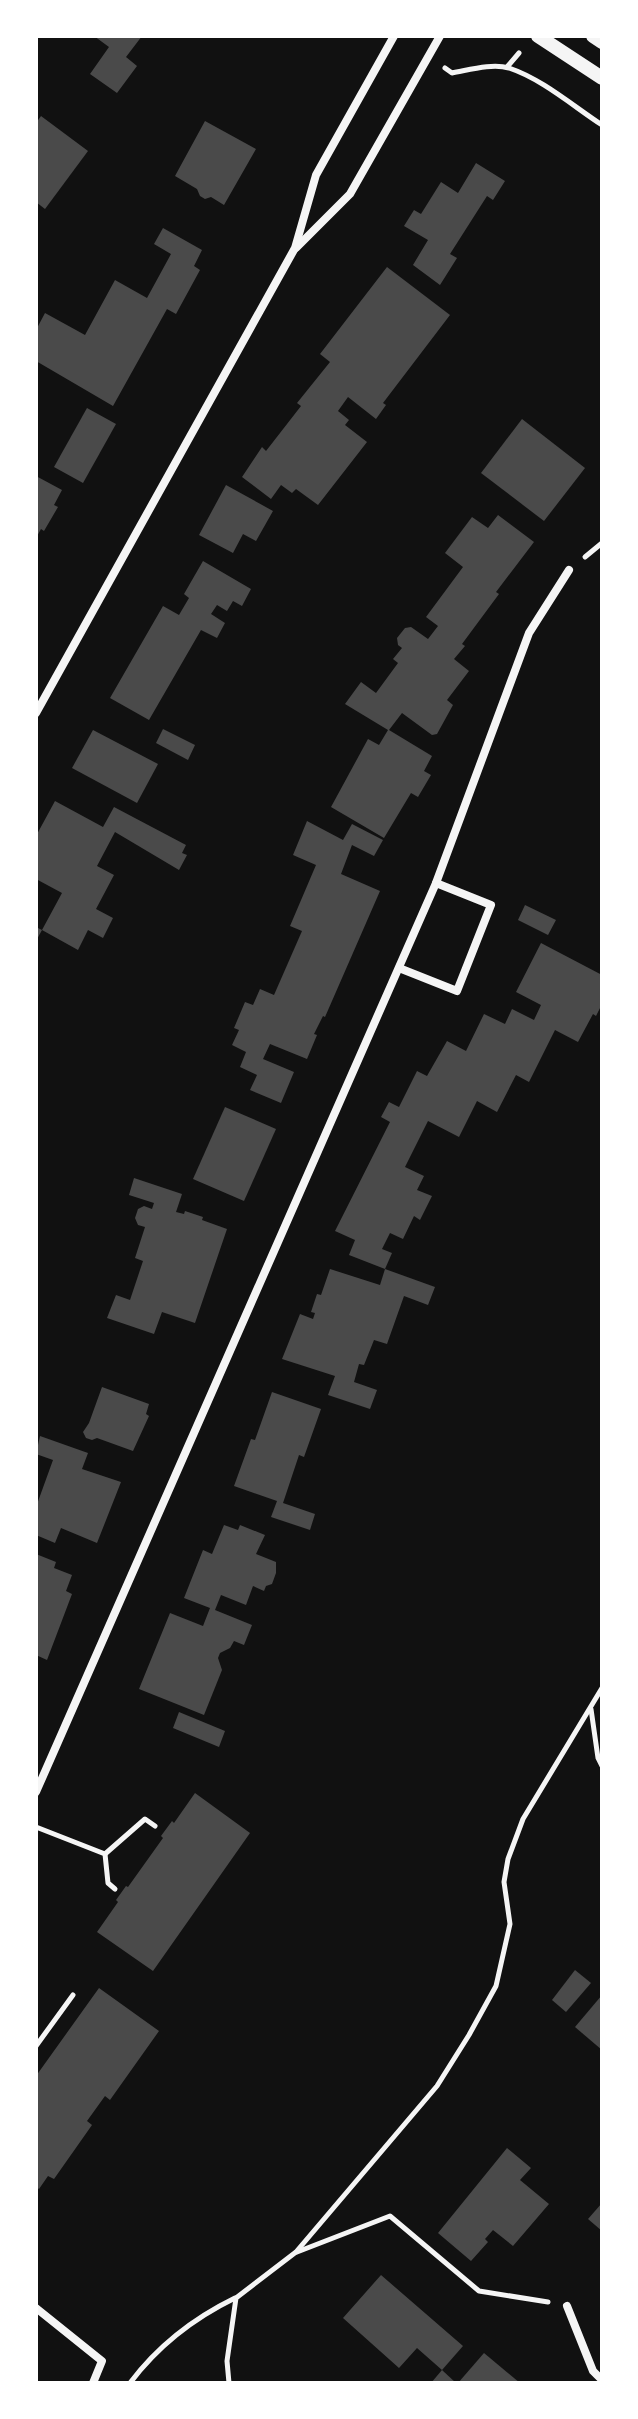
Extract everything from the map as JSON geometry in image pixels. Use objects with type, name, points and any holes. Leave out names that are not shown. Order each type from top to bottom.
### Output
[{"type":"street","points":[[36,713],[295,248],[316,175],[394,36]]},
{"type":"street","points":[[295,248],[350,194],[440,36]]},
{"type":"street","points":[[538,36],[602,78]]},
{"type":"street","points":[[593,36],[602,42]]},
{"type":"street","points":[[36,1792],[436,883],[529,633],[569,570]]},
{"type":"street","points":[[399,968],[457,991],[491,905],[436,883]]},
{"type":"street","points":[[567,2306],[593,2371],[602,2380]]},
{"type":"street","points":[[36,2308],[102,2361],[93,2383]]},
{"type":"path","points":[[428,58],[452,73],[483,67],[507,67],[539,83],[602,125]]},
{"type":"path","points":[[130,2383],[149,2358],[209,2311],[236,2298],[296,2252],[437,2086],[496,1986],[510,1924],[504,1882],[508,1859],[523,1819],[602,1688]]},
{"type":"path","points":[[591,1706],[598,1758],[602,1766]]},
{"type":"path","points":[[105,1854],[145,1819],[155,1826]]},
{"type":"path","points":[[36,1827],[105,1854]]},
{"type":"path","points":[[105,1854],[108,1883],[115,1889]]},
{"type":"path","points":[[36,2046],[73,1995]]},
{"type":"path","points":[[296,2252],[390,2216],[479,2291],[567,2306]]},
{"type":"path","points":[[229,2383],[227,2361],[236,2298]]},
{"type":"building","points":[[94,36],[142,36],[126,57],[137,66],[117,93],[90,74],[109,47]]},
{"type":"building","points":[[41,116],[88,151],[45,209],[36,202],[36,123]]},
{"type":"building","points":[[205,121],[256,149],[224,205],[211,197],[205,199],[197,189],[175,176]]},
{"type":"building","points":[[476,163],[505,181],[493,200],[487,196],[450,254],[457,258],[440,285],[413,265],[428,240],[404,226],[414,210],[421,214],[441,182],[458,193]]},
{"type":"building","points":[[163,228],[202,250],[194,266],[200,270],[176,314],[167,309],[113,406],[36,361],[36,330],[45,313],[85,335],[115,280],[147,298],[171,254],[154,244]]},
{"type":"building","points":[[387,267],[450,315],[383,403],[386,405],[376,419],[348,397],[338,411],[349,420],[345,425],[367,442],[318,505],[296,489],[292,493],[281,485],[271,499],[242,477],[262,447],[266,451],[301,406],[297,403],[330,362],[320,354]]},
{"type":"building","points":[[87,408],[116,424],[83,483],[54,467]]},
{"type":"building","points":[[522,419],[585,468],[544,521],[481,473]]},
{"type":"building","points":[[36,476],[62,490],[54,505],[58,507],[44,531],[41,529],[36,538]]},
{"type":"building","points":[[226,485],[273,511],[256,541],[243,534],[233,553],[199,535]]},
{"type":"building","points":[[498,515],[534,542],[496,592],[499,594],[454,659],[469,671],[447,700],[453,705],[437,734],[432,735],[402,713],[389,730],[432,756],[424,771],[431,775],[418,797],[411,793],[384,838],[331,807],[368,739],[379,745],[388,730],[345,704],[361,682],[376,693],[398,663],[393,659],[402,648],[397,638],[405,628],[411,627],[428,639],[438,626],[426,617],[463,567],[445,553],[472,517],[488,528]]},
{"type":"building","points":[[203,561],[251,589],[242,606],[233,601],[227,611],[217,605],[211,614],[225,623],[217,638],[201,630],[149,720],[110,698],[163,606],[179,615],[189,598],[184,594]]},
{"type":"building","points":[[163,729],[195,745],[188,760],[156,743]]},
{"type":"building","points":[[93,730],[158,764],[137,803],[72,768]]},
{"type":"building","points":[[55,801],[103,827],[114,807],[186,845],[182,853],[187,855],[179,870],[115,832],[97,866],[114,875],[96,909],[113,918],[103,938],[88,930],[78,950],[42,930],[62,893],[36,879],[36,836]]},
{"type":"building","points":[[307,821],[343,840],[352,824],[383,840],[374,856],[352,845],[341,874],[380,891],[325,1017],[314,1034],[317,1035],[307,1059],[270,1044],[263,1059],[294,1072],[281,1103],[250,1090],[257,1075],[240,1067],[246,1052],[232,1045],[239,1030],[234,1028],[245,1002],[253,1005],[260,989],[274,995],[302,931],[290,926],[316,865],[293,855]]},
{"type":"building","points":[[525,905],[556,920],[548,935],[518,920]]},
{"type":"building","points":[[36,927],[42,930],[36,941]]},
{"type":"building","points":[[541,943],[602,975],[602,1004],[596,1016],[593,1014],[578,1042],[555,1030],[529,1082],[516,1075],[497,1112],[477,1101],[459,1137],[428,1121],[405,1167],[424,1176],[417,1190],[432,1196],[420,1220],[414,1216],[403,1239],[390,1233],[382,1249],[392,1253],[385,1269],[349,1255],[355,1240],[335,1231],[390,1122],[381,1117],[389,1102],[399,1107],[417,1071],[427,1076],[447,1041],[466,1051],[484,1014],[505,1024],[512,1009],[534,1020],[541,1005],[516,992]]},
{"type":"building","points":[[225,1107],[276,1129],[244,1201],[193,1179]]},
{"type":"building","points":[[134,1178],[182,1194],[176,1212],[184,1214],[185,1211],[203,1217],[202,1220],[227,1229],[195,1323],[162,1312],[154,1334],[107,1318],[116,1295],[130,1300],[143,1261],[135,1258],[145,1227],[138,1225],[135,1218],[138,1209],[144,1206],[152,1209],[154,1203],[129,1195]]},
{"type":"building","points":[[330,1269],[380,1285],[385,1269],[435,1287],[428,1305],[404,1296],[387,1344],[374,1340],[364,1365],[359,1364],[354,1382],[377,1390],[370,1409],[328,1395],[335,1376],[282,1359],[300,1314],[313,1319],[315,1313],[311,1312],[317,1294],[321,1295]]},
{"type":"building","points":[[102,1387],[149,1404],[146,1414],[149,1416],[133,1451],[97,1438],[86,1438],[83,1432]]},
{"type":"building","points":[[272,1392],[321,1409],[304,1457],[299,1455],[283,1503],[315,1514],[310,1530],[271,1517],[277,1501],[234,1486]]},
{"type":"building","points":[[40,1436],[88,1453],[82,1469],[121,1482],[97,1543],[61,1528],[55,1543],[36,1535],[36,1507],[53,1460],[36,1454]]},
{"type":"building","points":[[224,1525],[238,1530],[240,1525],[265,1535],[256,1554],[276,1562],[276,1573],[272,1584],[266,1586],[264,1591],[253,1586],[246,1605],[221,1595],[215,1610],[252,1625],[244,1645],[234,1641],[230,1648],[220,1653],[218,1658],[222,1670],[204,1715],[139,1689],[170,1613],[203,1626],[210,1608],[184,1598],[203,1550],[212,1554]]},
{"type":"building","points":[[36,1554],[56,1562],[54,1568],[72,1575],[66,1591],[72,1594],[47,1660],[36,1655]]},
{"type":"building","points":[[179,1712],[225,1731],[219,1747],[173,1728]]},
{"type":"building","points":[[195,1793],[250,1833],[153,1971],[97,1932],[118,1902],[116,1900],[163,1838],[161,1836]]},
{"type":"building","points":[[575,1970],[591,1983],[566,2012],[552,2000]]},
{"type":"building","points":[[99,1988],[159,2031],[110,2100],[105,2096],[87,2121],[92,2125],[54,2179],[48,2176],[39,2189],[36,2187],[36,2076]]},
{"type":"building","points":[[602,1995],[602,2050],[575,2027]]},
{"type":"building","points":[[507,2148],[531,2168],[520,2180],[549,2204],[513,2246],[493,2230],[485,2239],[488,2242],[471,2261],[438,2233]]},
{"type":"building","points":[[602,2203],[602,2231],[588,2219]]},
{"type":"building","points":[[381,2275],[463,2346],[442,2370],[417,2348],[399,2368],[343,2318]]},
{"type":"building","points":[[484,2353],[520,2383],[458,2383]]},
{"type":"building","points":[[442,2370],[456,2383],[431,2383]]}]
